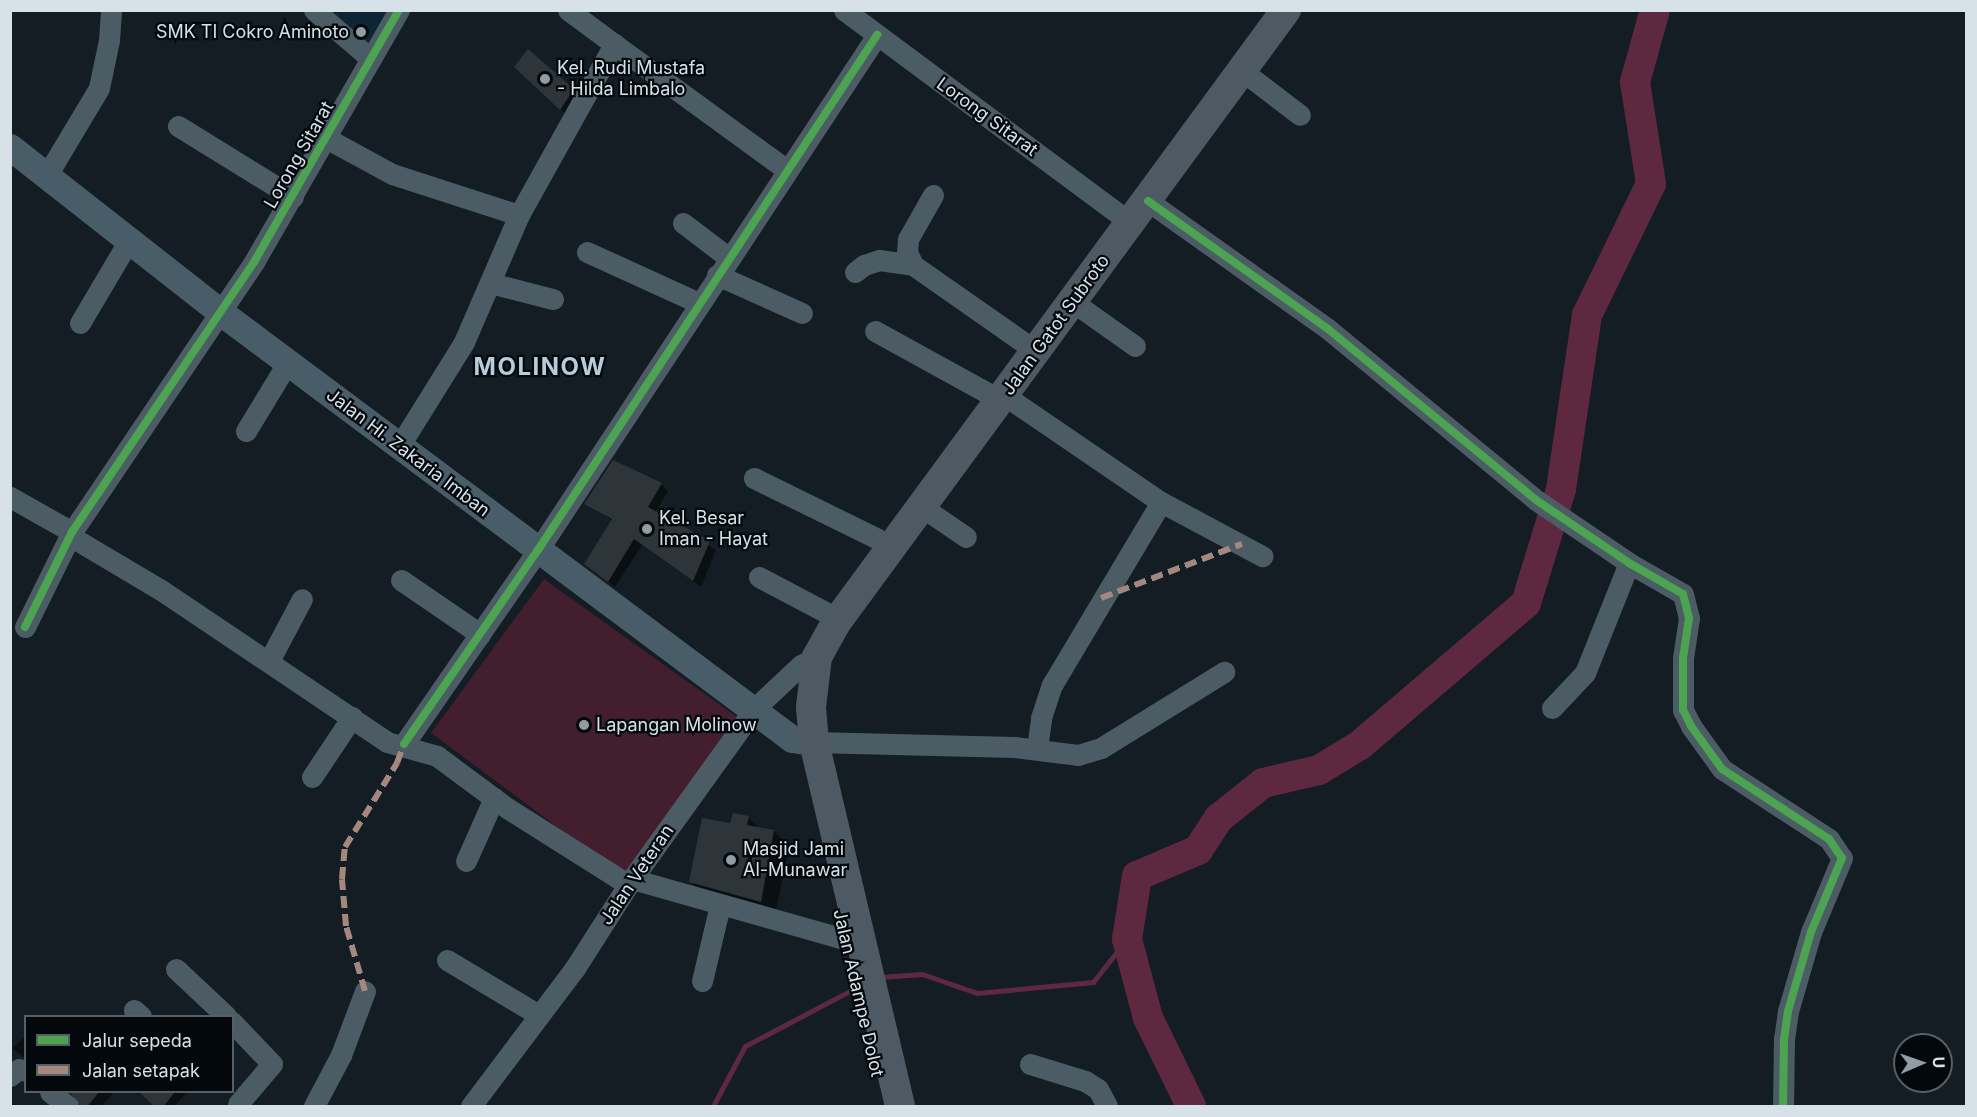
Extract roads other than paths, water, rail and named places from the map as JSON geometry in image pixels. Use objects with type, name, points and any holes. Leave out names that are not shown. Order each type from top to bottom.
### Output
[{"type":"highway","name":"Jalan Gatot Subroto","points":[[816,641],[872,555],[995,394],[1073,302],[1265,10]]},
{"type":"highway","name":"Jalan Gatot Subroto","points":[[872,555],[922,507],[995,394],[1023,342],[1132,212],[1286,10]]},
{"type":"highway","name":"Jalan Adampe Dolot","points":[[816,641],[808,742],[844,939],[858,967]]},
{"type":"highway","name":"Jalan Adampe Dolot","points":[[808,742],[865,996],[885,1107]]},
{"type":"highway","name":"Jalan Adampe Dolot","points":[[865,996],[900,1107]]},
{"type":"main road","name":"Jalan Hi. Zakaria Imban","points":[[10,147],[219,311],[537,550],[755,708],[792,739],[808,742]]},
{"type":"street","points":[[47,175],[99,88],[109,40],[111,10]]},
{"type":"street","points":[[314,10],[371,59]]},
{"type":"street","name":"Lorong Sitarat","points":[[25,627],[70,534],[293,197],[399,10]]},
{"type":"street","points":[[568,10],[788,170]]},
{"type":"street","name":"Lorong Sitarat","points":[[843,10],[1132,212],[1328,329],[1536,500],[1629,563],[1665,580],[1683,594],[1689,605],[1683,710],[1705,748],[1722,769],[1829,839],[1842,858],[1811,932],[1788,1011],[1784,1038],[1784,1107]]},
{"type":"street","points":[[404,744],[537,550],[877,35]]},
{"type":"street","points":[[400,446],[464,342],[519,215],[614,44]]},
{"type":"street","points":[[1241,70],[1300,115]]},
{"type":"street","points":[[178,126],[293,197]]},
{"type":"street","points":[[326,138],[392,174],[519,215]]},
{"type":"street","points":[[913,265],[907,252],[908,239],[933,195]]},
{"type":"street","points":[[683,223],[729,258]]},
{"type":"street","points":[[80,323],[129,240]]},
{"type":"street","points":[[587,252],[699,303]]},
{"type":"street","points":[[855,272],[864,265],[879,260],[913,265],[1023,342]]},
{"type":"street","points":[[717,275],[802,313]]},
{"type":"street","points":[[490,283],[554,299]]},
{"type":"street","points":[[1073,302],[1135,346]]},
{"type":"street","points":[[875,331],[995,394],[1161,502],[1262,556]]},
{"type":"street","points":[[246,431],[288,362]]},
{"type":"street","points":[[754,478],[872,555]]},
{"type":"street","points":[[10,497],[269,661],[387,742],[404,744],[437,756],[494,798],[630,882],[844,939]]},
{"type":"street","points":[[1037,748],[1041,718],[1052,685],[1161,502]]},
{"type":"street","points":[[922,507],[966,537]]},
{"type":"street","points":[[1552,708],[1586,673],[1629,563]]},
{"type":"street","points":[[759,577],[816,641]]},
{"type":"street","points":[[401,580],[480,634]]},
{"type":"street","points":[[269,661],[302,599]]},
{"type":"street","name":"Jalan Veteran","points":[[471,1107],[539,1015],[630,882],[755,708],[816,641]]},
{"type":"street","points":[[808,742],[1037,748],[1078,755],[1092,752],[1224,672]]},
{"type":"street","points":[[312,777],[352,717]]},
{"type":"street","points":[[466,861],[494,798]]},
{"type":"street","points":[[702,981],[720,905]]},
{"type":"street","points":[[447,960],[539,1015]]},
{"type":"street","points":[[176,969],[224,1015]]},
{"type":"street","points":[[314,1107],[342,1055],[364,991]]},
{"type":"street","points":[[233,1101],[272,1064],[234,1024]]},
{"type":"street","points":[[1030,1064],[1085,1082],[1098,1089],[1107,1107]]},
{"type":"street","points":[[10,1076],[19,1069],[24,1070]]},
{"type":"street","points":[[51,1093],[68,1107]]},
{"type":"waterway","points":[[1191,1106],[1148,1018],[1127,939],[1137,876],[1198,850],[1219,818],[1263,783],[1319,770],[1360,745],[1526,603],[1561,489],[1587,315],[1651,184],[1635,82],[1655,10]]},
{"type":"waterway","points":[[880,977],[922,974],[977,993],[1093,982],[1127,939]]},
{"type":"waterway","points":[[713,1106],[745,1046],[861,985]]},
{"type":"place","name":"SMK TI Cokro Aminoto","points":[[361,32]]},
{"type":"place","name":"Kel. Rudi Mustafa - Hilda Limbalo","points":[[545,79]]},
{"type":"place","name":"Kel. Besar Iman - Hayat","points":[[647,529]]},
{"type":"place","name":"Lapangan Molinow","points":[[584,725]]},
{"type":"place","name":"Masjid Jami Al-Munawar","points":[[731,860]]},
{"type":"district","name":"MOLINOW","points":[[540,367]]}]
